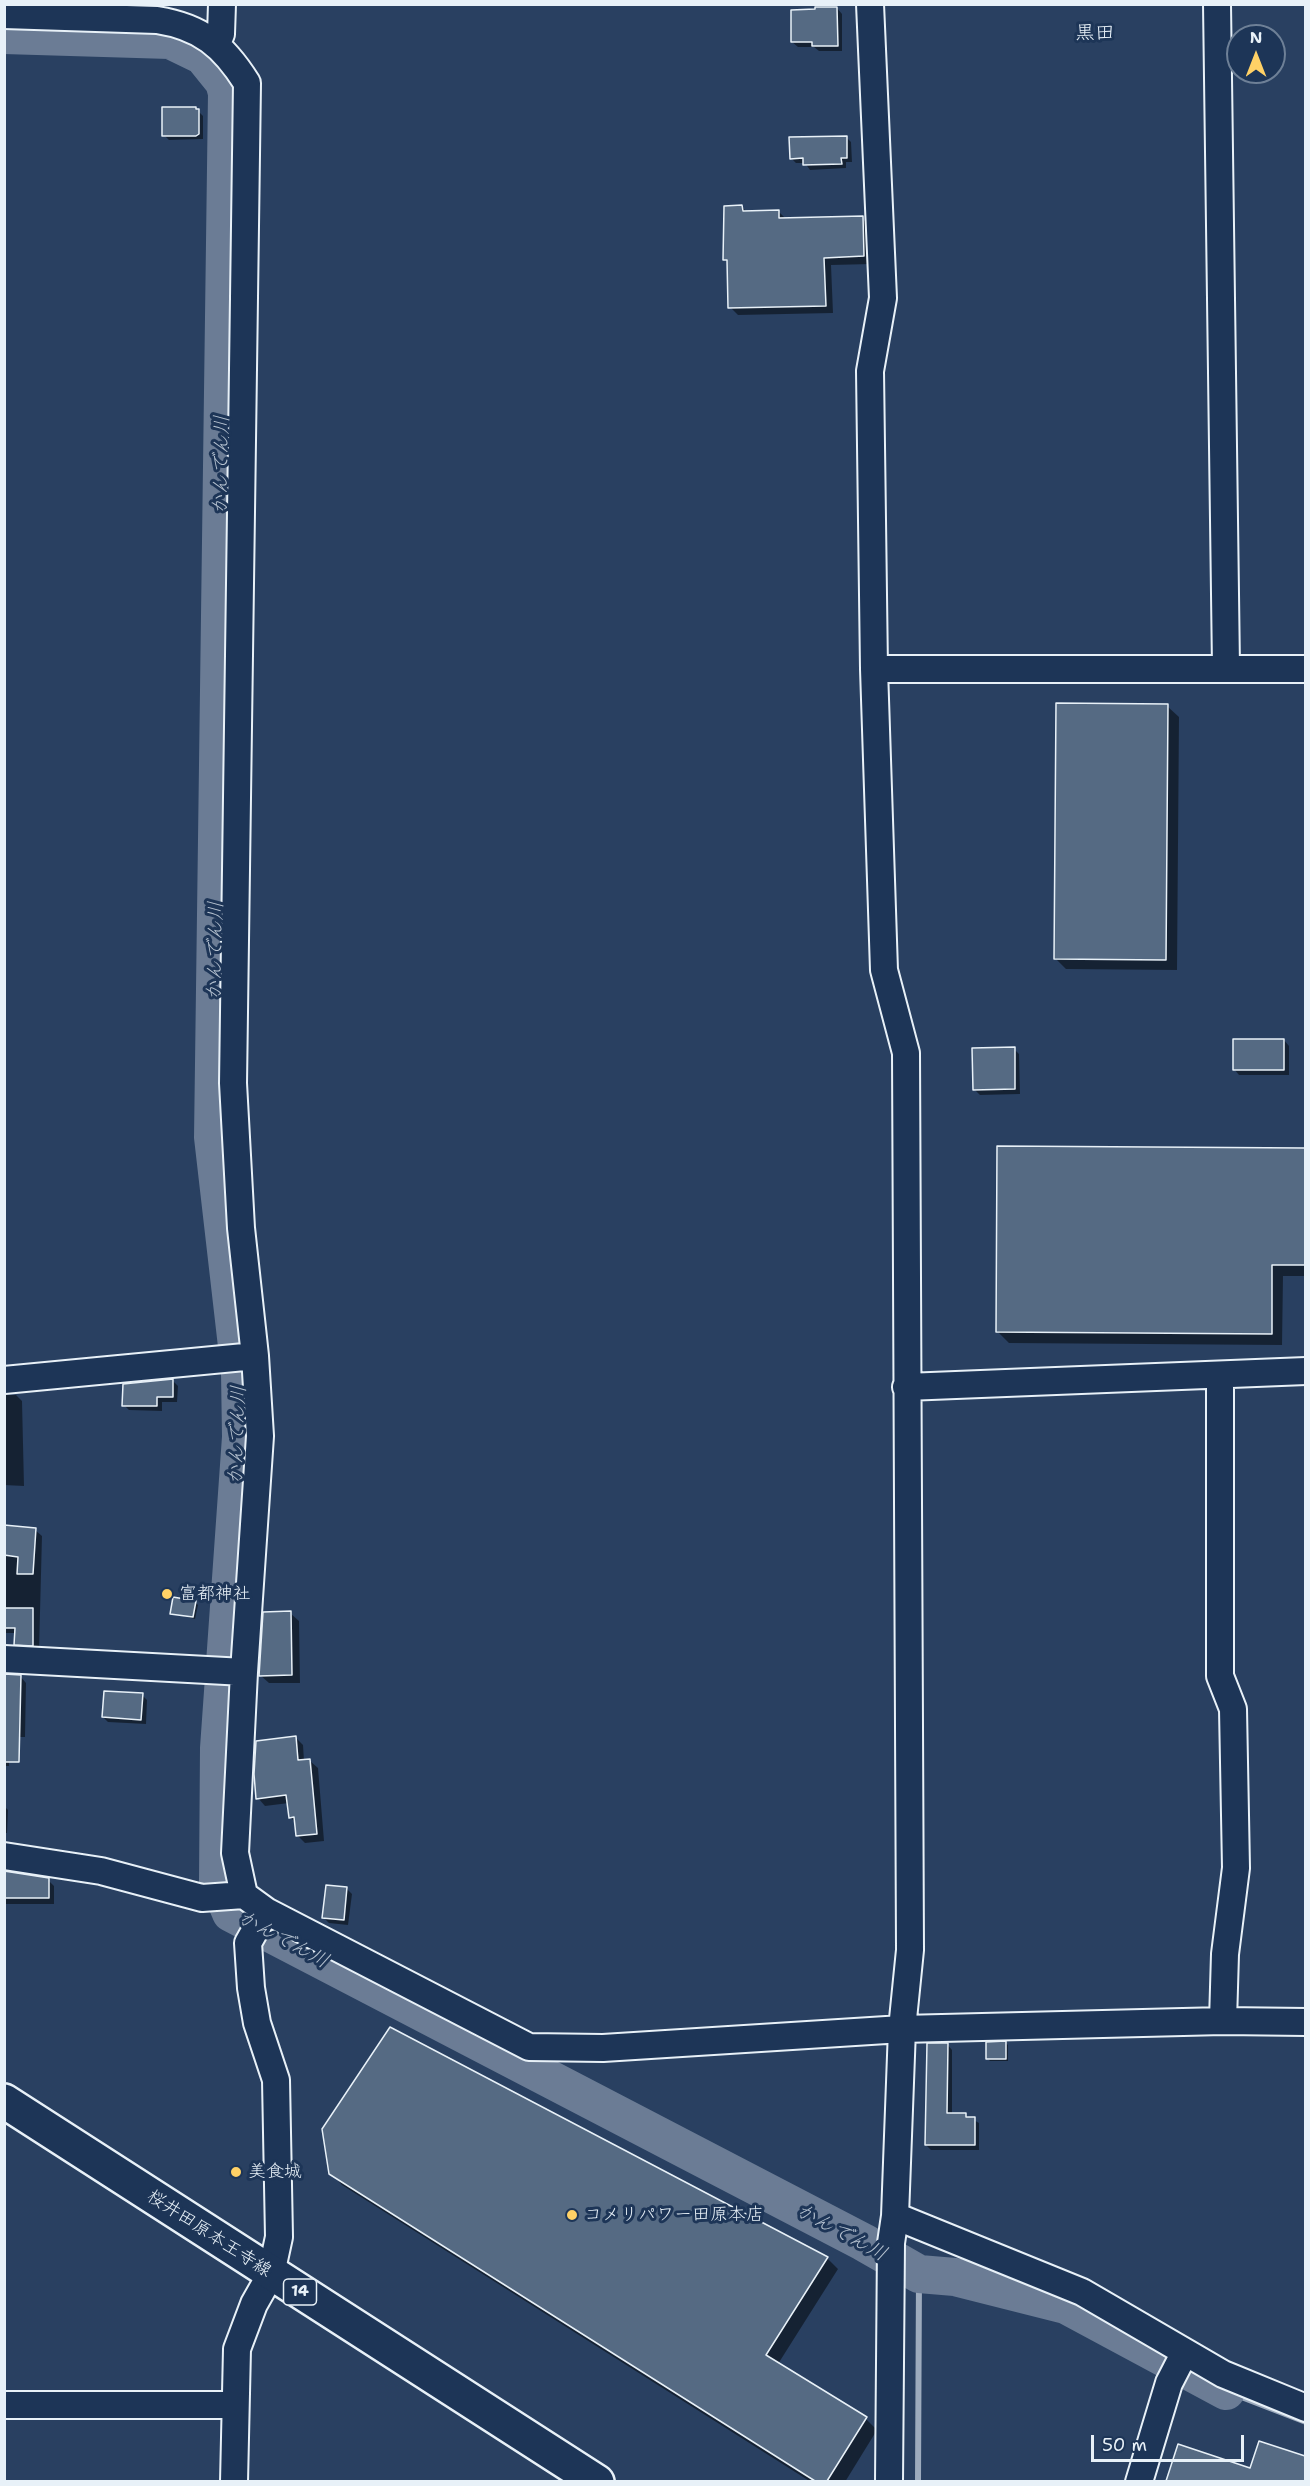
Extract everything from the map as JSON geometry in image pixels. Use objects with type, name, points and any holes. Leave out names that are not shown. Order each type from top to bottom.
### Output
[{"type":"main road","name":"桜井田原本王寺線","points":[[4,2101],[597,2481]]},
{"type":"street","points":[[217,44],[221,33],[222,4]]},
{"type":"street","points":[[870,4],[883,298],[870,371],[874,669],[884,970],[906,1053],[906,1387],[911,1756],[910,1950],[902,2029],[895,2151],[895,2216],[891,2243],[889,2481]]},
{"type":"street","points":[[1217,4],[1226,668]]},
{"type":"street","points":[[4,15],[157,20],[178,24],[195,30],[217,44],[247,82],[233,1083],[241,1228],[255,1356],[260,1436],[244,1672],[236,1853],[244,1895]]},
{"type":"street","points":[[874,669],[1305,669]]},
{"type":"street","points":[[4,1380],[255,1356]]},
{"type":"street","points":[[906,1387],[1305,1371]]},
{"type":"street","points":[[1220,1376],[1220,1676],[1233,1709],[1236,1868],[1226,1954],[1223,2021]]},
{"type":"street","points":[[4,1659],[244,1672]]},
{"type":"street","points":[[4,1856],[101,1871],[202,1898],[244,1895],[266,1911],[530,2047],[603,2048],[902,2029],[1223,2021],[1305,2022]]},
{"type":"street","points":[[234,2481],[237,2349],[254,2304],[272,2274],[279,2237],[276,2080],[257,2023],[251,1988],[248,1943],[266,1911]]},
{"type":"street","points":[[895,2216],[1082,2292],[1223,2374],[1305,2408]]},
{"type":"street","points":[[1139,2481],[1169,2383],[1185,2352]]},
{"type":"street","points":[[4,2405],[234,2404]]},
{"type":"building","points":[[815,7],[837,7],[838,46],[812,46],[812,42],[791,42],[791,10],[815,9]]},
{"type":"building","points":[[162,107],[196,107],[199,109],[199,134],[196,136],[162,136]]},
{"type":"building","points":[[847,136],[847,158],[841,158],[842,164],[803,165],[803,158],[790,159],[789,137]]},
{"type":"building","points":[[742,205],[743,211],[779,210],[779,218],[863,216],[864,256],[824,258],[826,306],[728,308],[727,260],[723,260],[724,206]]},
{"type":"building","points":[[1056,703],[1168,704],[1166,960],[1054,959]]},
{"type":"building","points":[[1233,1039],[1284,1039],[1284,1070],[1233,1070]]},
{"type":"building","points":[[1015,1047],[1015,1089],[973,1090],[972,1048]]},
{"type":"building","points":[[997,1146],[1305,1148],[1305,1265],[1272,1265],[1272,1334],[996,1332]]},
{"type":"building","points":[[173,1379],[173,1397],[157,1397],[157,1406],[122,1406],[123,1384]]},
{"type":"building","points":[[4,1525],[36,1528],[33,1574],[17,1574],[18,1557],[4,1555]]},
{"type":"building","points":[[173,1597],[196,1601],[193,1617],[170,1614]]},
{"type":"building","points":[[4,1608],[33,1608],[33,1646],[14,1645],[15,1628],[4,1628]]},
{"type":"building","points":[[291,1611],[292,1675],[259,1676],[263,1612]]},
{"type":"building","points":[[4,1674],[21,1675],[19,1762],[4,1762]]},
{"type":"building","points":[[104,1691],[143,1693],[141,1720],[102,1717]]},
{"type":"building","points":[[296,1736],[298,1760],[310,1759],[317,1834],[296,1836],[294,1817],[289,1818],[286,1795],[256,1799],[254,1774],[256,1741]]},
{"type":"building","points":[[4,1871],[49,1878],[49,1898],[4,1898]]},
{"type":"building","points":[[326,1885],[347,1887],[344,1920],[322,1918]]},
{"type":"building","name":"コメリパワー田原本店","points":[[390,2027],[828,2257],[766,2355],[867,2417],[827,2481],[815,2481],[329,2174],[322,2129]]},
{"type":"building","points":[[1006,2041],[1006,2059],[986,2059],[986,2042]]},
{"type":"building","points":[[927,2043],[948,2043],[947,2113],[966,2113],[966,2117],[975,2117],[975,2145],[925,2145]]},
{"type":"building","points":[[1259,2441],[1305,2456],[1305,2481],[1166,2481],[1178,2444],[1250,2468]]},
{"type":"waterway","name":"かんでん川","points":[[4,35],[170,40],[203,56],[224,82],[227,93],[213,1137],[240,1372],[241,1437],[219,1748],[218,1882],[231,1913],[863,2242],[919,2274],[955,2277],[1066,2305],[1226,2391]]},
{"type":"waterway","points":[[918,2482],[919,2274]]},
{"type":"waterway","points":[[1226,2391],[1306,2422]]},
{"type":"place","name":"富都神社","points":[[167,1594]]},
{"type":"place","name":"美食城","points":[[236,2172]]},
{"type":"place","name":"コメリパワー田原本店","points":[[572,2215]]},
{"type":"district","name":"黒田","points":[[1095,34]]}]
